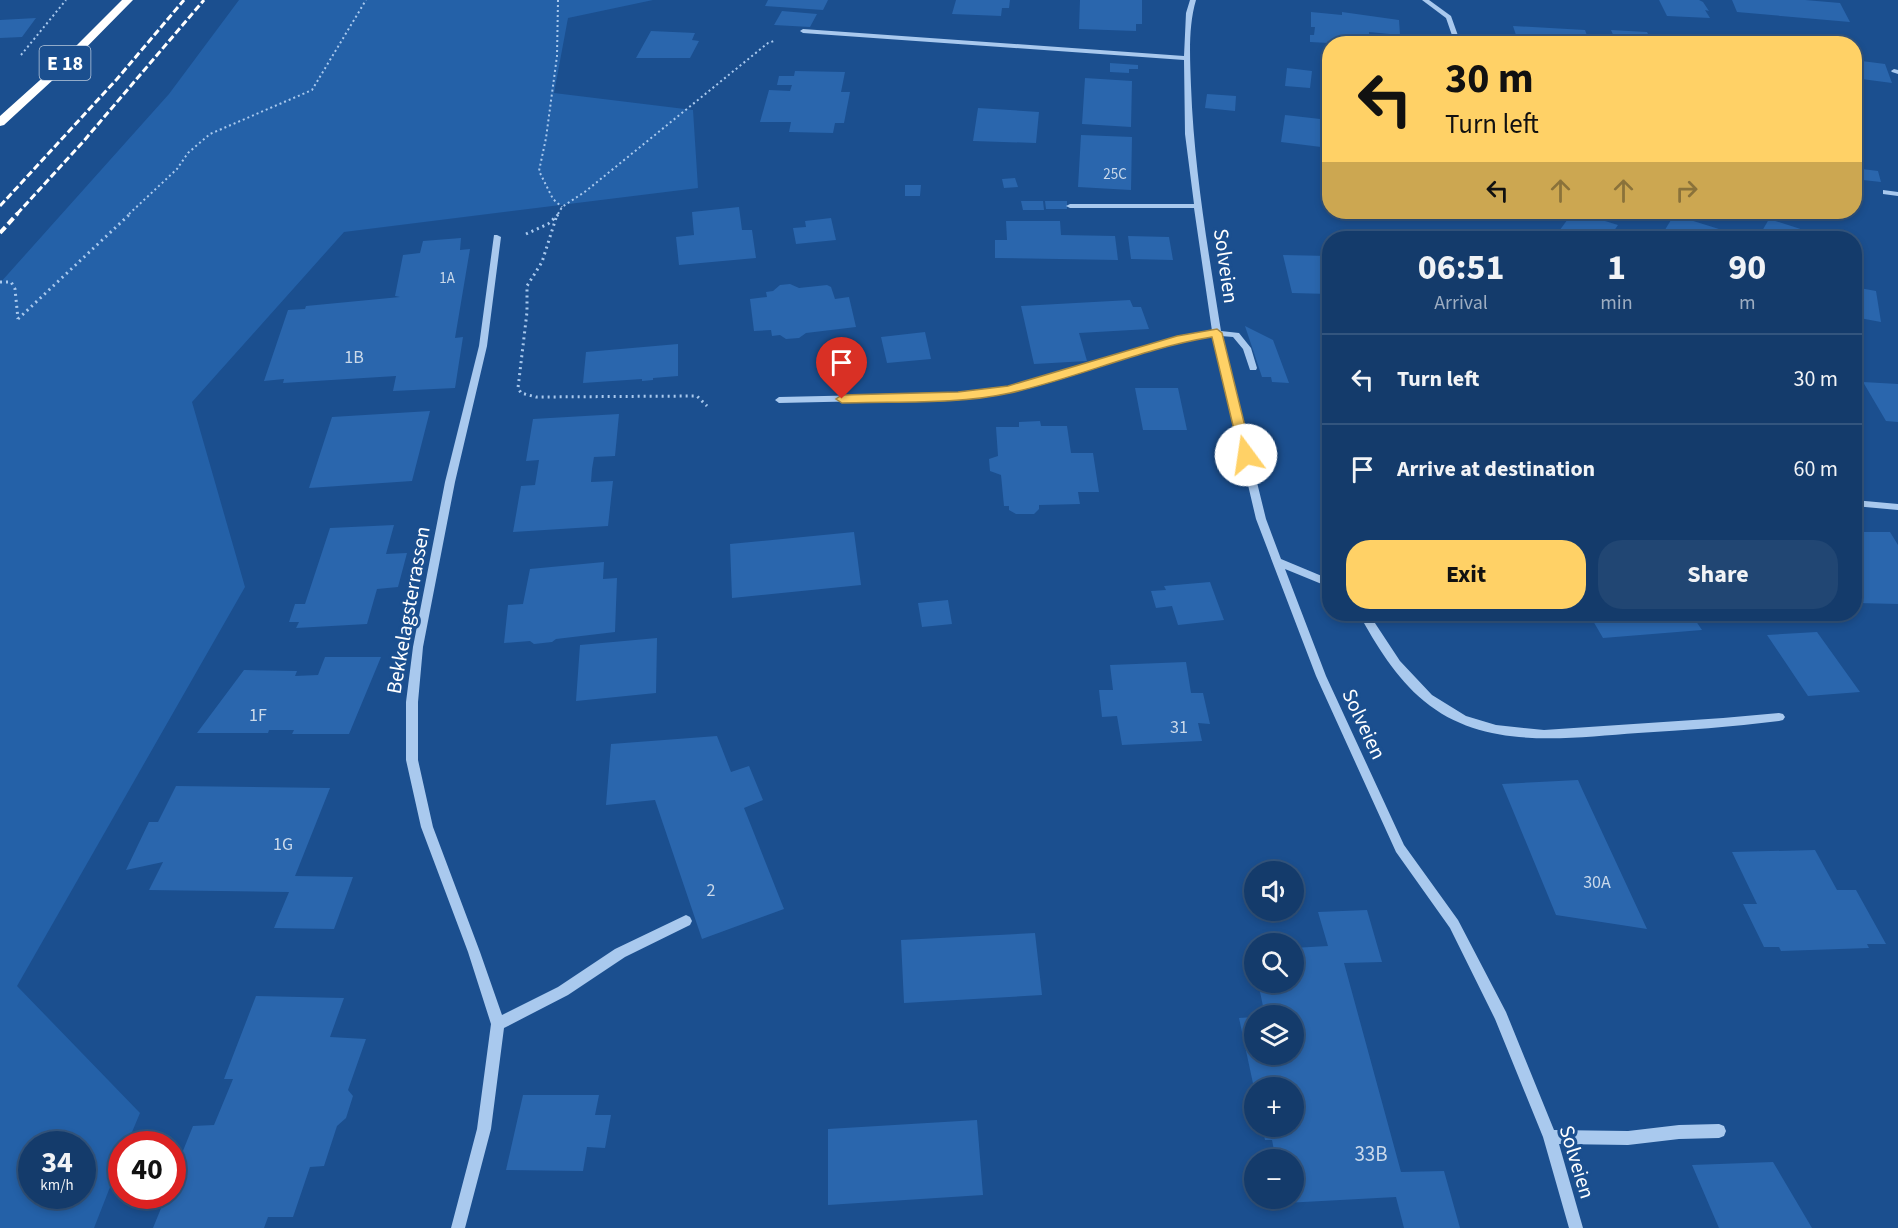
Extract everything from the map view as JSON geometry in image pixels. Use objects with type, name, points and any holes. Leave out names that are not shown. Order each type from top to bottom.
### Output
[{"type":"highway","name":"E 18","points":[[0,122],[63,66],[128,0]]},
{"type":"street","name":"Solveien","points":[[1193,0],[1189,13],[1187,58],[1189,135],[1198,206],[1217,333],[1261,519],[1321,676],[1400,848],[1454,924],[1501,1016],[1550,1137],[1576,1228]]},
{"type":"street","points":[[1425,0],[1441,9],[1449,17],[1455,36]]},
{"type":"street","points":[[803,31],[1187,58]]},
{"type":"street","points":[[1886,192],[1898,194]]},
{"type":"street","name":"Solveien","points":[[1070,206],[1198,206]]},
{"type":"street","name":"Bekkelagsterrassen","points":[[458,1228],[484,1129],[498,1024],[474,952],[427,827],[412,760],[411,702],[418,647],[450,482],[483,346],[497,237]]},
{"type":"street","points":[[778,400],[958,396],[1009,390],[1181,338],[1217,333],[1236,335],[1247,348],[1253,368]]},
{"type":"street","points":[[1862,504],[1898,507]]},
{"type":"street","points":[[1276,561],[1322,580]]},
{"type":"street","points":[[1368,621],[1396,664],[1428,698],[1462,718],[1496,730],[1544,735],[1779,717]]},
{"type":"street","points":[[498,1024],[563,991],[620,954],[686,921]]},
{"type":"street","points":[[1550,1137],[1628,1138],[1679,1132],[1719,1131]]},
{"type":"path","points":[[14,62],[66,0]]},
{"type":"path","points":[[0,282],[11,282],[16,295],[18,319],[177,169],[188,153],[210,134],[312,90],[366,0]]},
{"type":"path","points":[[558,0],[557,56],[546,138],[539,171],[553,199],[562,207]]},
{"type":"path","points":[[707,406],[697,396],[536,397],[521,393],[518,388],[527,312],[527,286],[542,262],[552,236],[556,217],[562,207],[586,191],[768,43],[803,31]]},
{"type":"path","points":[[497,237],[524,235],[544,226],[556,217]]},
{"type":"shaded area","points":[[239,0],[653,0],[568,18],[554,93],[693,110],[698,188],[344,232],[192,402],[245,587],[17,986],[140,1113],[132,1131],[108,1131],[108,1192],[94,1228],[0,1228],[0,283],[169,94]]},
{"type":"building","points":[[768,0],[828,0],[823,10],[765,6]]},
{"type":"building","points":[[956,0],[1010,0],[1009,8],[1002,8],[1001,16],[952,14]]},
{"type":"building","points":[[1080,0],[1142,0],[1142,24],[1136,24],[1136,31],[1079,29]]},
{"type":"building","points":[[1659,0],[1699,0],[1709,11],[1705,10],[1710,18],[1667,16]]},
{"type":"building","points":[[1732,0],[1805,0],[1840,3],[1850,22],[1737,12]]},
{"type":"building","points":[[782,11],[817,14],[810,27],[774,25]]},
{"type":"building","points":[[1311,12],[1342,15],[1342,12],[1399,20],[1400,35],[1369,32],[1366,36],[1322,36],[1322,43],[1310,42],[1310,35],[1314,35],[1315,27],[1311,27]]},
{"type":"building","points":[[36,18],[22,37],[0,38],[0,20]]},
{"type":"building","points":[[1513,26],[1585,30],[1587,36],[1516,36]]},
{"type":"building","points":[[1611,30],[1647,32],[1649,36],[1614,36]]},
{"type":"building","points":[[651,31],[695,33],[692,40],[699,41],[690,58],[636,58]]},
{"type":"building","points":[[1862,61],[1885,64],[1892,83],[1862,79]]},
{"type":"building","points":[[1110,63],[1138,65],[1138,69],[1129,69],[1129,73],[1110,72]]},
{"type":"building","points":[[1287,68],[1312,71],[1310,88],[1285,86]]},
{"type":"building","points":[[795,71],[845,72],[841,92],[850,92],[844,123],[835,123],[833,133],[789,132],[791,122],[760,122],[769,90],[790,91],[792,85],[777,85],[779,76],[794,76]]},
{"type":"building","points":[[1085,78],[1132,81],[1131,127],[1082,124]]},
{"type":"building","points":[[1207,94],[1236,96],[1235,111],[1205,108]]},
{"type":"building","points":[[978,108],[1039,112],[1036,143],[973,141]]},
{"type":"building","points":[[1285,115],[1322,119],[1322,147],[1281,142]]},
{"type":"building","points":[[1081,135],[1132,137],[1131,190],[1078,187]]},
{"type":"building","points":[[1862,169],[1878,171],[1881,182],[1862,180]]},
{"type":"building","points":[[1015,178],[1018,187],[1004,188],[1002,179]]},
{"type":"building","points":[[905,185],[921,185],[920,196],[905,196]]},
{"type":"building","points":[[1021,201],[1043,201],[1044,210],[1023,210]]},
{"type":"building","points":[[1045,201],[1067,201],[1067,209],[1046,209]]},
{"type":"building","points":[[739,207],[742,230],[752,230],[756,258],[679,265],[676,237],[694,235],[692,212]]},
{"type":"building","points":[[831,218],[836,240],[796,244],[793,228],[806,227],[805,221]]},
{"type":"building","points":[[1568,219],[1599,219],[1618,225],[1614,231],[1559,231]]},
{"type":"building","points":[[1672,219],[1687,219],[1719,229],[1718,231],[1664,231]]},
{"type":"building","points":[[1769,219],[1807,231],[1762,231]]},
{"type":"building","points":[[1006,221],[1060,221],[1061,235],[1115,236],[1118,260],[995,258],[995,240],[1007,240]]},
{"type":"building","points":[[1128,236],[1169,237],[1173,260],[1131,259]]},
{"type":"building","points":[[461,238],[460,250],[470,249],[455,338],[463,337],[455,388],[393,391],[396,376],[283,383],[284,379],[264,381],[288,310],[305,309],[306,306],[400,297],[395,296],[403,255],[420,253],[423,241]]},
{"type":"building","points":[[1283,255],[1322,256],[1322,294],[1292,293]]},
{"type":"building","points":[[790,284],[799,288],[827,285],[831,287],[835,299],[849,297],[856,327],[806,333],[799,338],[786,339],[780,335],[772,336],[771,330],[754,331],[750,299],[767,297],[766,292],[773,291],[780,285]]},
{"type":"building","points":[[1862,288],[1876,291],[1881,322],[1862,318]]},
{"type":"building","points":[[1130,300],[1133,307],[1141,307],[1149,329],[1079,333],[1087,361],[1034,364],[1021,306]]},
{"type":"building","points":[[1245,326],[1273,340],[1289,383],[1272,382],[1271,377],[1262,377]]},
{"type":"building","points":[[925,332],[931,359],[887,363],[881,337]]},
{"type":"building","points":[[678,344],[678,376],[642,381],[642,379],[583,383],[586,352]]},
{"type":"building","points":[[1863,382],[1898,384],[1898,422],[1886,421]]},
{"type":"building","points":[[1135,388],[1178,388],[1187,430],[1143,430]]},
{"type":"building","points":[[430,411],[412,481],[309,488],[332,417]]},
{"type":"building","points":[[619,414],[615,456],[594,457],[592,469],[591,482],[613,481],[608,526],[513,532],[521,486],[535,485],[539,460],[526,461],[533,419]]},
{"type":"building","points":[[1040,421],[1041,426],[1067,426],[1071,453],[1093,453],[1099,492],[1078,492],[1080,504],[1039,505],[1039,509],[1034,514],[1016,514],[1009,510],[1009,506],[1004,506],[1001,475],[990,471],[989,459],[998,456],[996,427],[1019,427],[1019,422]]},
{"type":"building","points":[[394,525],[386,554],[407,553],[398,587],[377,589],[367,624],[296,628],[299,622],[289,622],[295,604],[305,604],[330,528]]},
{"type":"building","points":[[854,532],[861,585],[732,598],[730,544]]},
{"type":"building","points":[[1862,532],[1890,532],[1898,545],[1898,604],[1862,603]]},
{"type":"building","points":[[604,562],[603,579],[617,578],[615,632],[534,644],[530,641],[504,643],[508,605],[523,604],[530,569]]},
{"type":"building","points":[[1210,582],[1224,620],[1178,625],[1172,606],[1156,608],[1151,591],[1166,590],[1164,586]]},
{"type":"building","points":[[948,600],[952,624],[922,627],[918,603]]},
{"type":"building","points":[[1593,621],[1696,621],[1702,630],[1603,638]]},
{"type":"building","points":[[1817,632],[1860,692],[1808,696],[1767,635]]},
{"type":"building","points":[[657,638],[656,693],[576,701],[580,645]]},
{"type":"building","points":[[325,657],[381,657],[349,734],[292,734],[294,730],[269,730],[268,733],[197,733],[244,670],[297,671],[295,676],[318,675]]},
{"type":"building","points":[[1186,662],[1191,693],[1203,693],[1210,724],[1198,723],[1202,741],[1122,745],[1117,716],[1102,717],[1099,690],[1113,690],[1110,665]]},
{"type":"building","points":[[717,736],[731,772],[749,766],[763,800],[744,808],[784,909],[702,939],[655,800],[606,805],[611,744]]},
{"type":"building","points":[[1578,780],[1647,929],[1556,915],[1502,784]]},
{"type":"building","points":[[176,786],[330,788],[295,876],[353,877],[334,929],[274,928],[289,892],[149,890],[163,862],[126,870],[149,822],[158,822]]},
{"type":"building","points":[[1815,850],[1837,890],[1856,890],[1886,944],[1867,944],[1869,948],[1781,951],[1779,947],[1764,947],[1743,904],[1757,904],[1732,852]]},
{"type":"building","points":[[1367,910],[1382,962],[1344,963],[1401,1172],[1444,1171],[1460,1228],[1404,1228],[1396,1197],[1304,1202],[1304,1149],[1274,1149],[1272,1140],[1265,1140],[1264,1137],[1304,1137],[1304,1077],[1252,1077],[1249,1065],[1304,1065],[1304,1005],[1263,1005],[1260,993],[1304,993],[1304,947],[1328,946],[1318,912]]},
{"type":"building","points":[[1035,933],[1042,995],[904,1003],[901,940]]},
{"type":"building","points":[[256,996],[344,998],[330,1037],[366,1039],[348,1090],[353,1096],[346,1118],[337,1126],[324,1166],[310,1167],[293,1217],[268,1217],[264,1228],[153,1228],[161,1209],[186,1209],[186,1143],[193,1126],[214,1125],[233,1079],[224,1079]]},
{"type":"building","points":[[1239,1018],[1244,1018],[1244,1041]]},
{"type":"building","points":[[523,1095],[599,1095],[595,1115],[611,1115],[605,1148],[587,1147],[583,1171],[506,1170]]},
{"type":"building","points":[[977,1120],[983,1195],[828,1205],[828,1129]]},
{"type":"building","points":[[1773,1162],[1812,1228],[1719,1228],[1692,1165]]},
{"type":"railway","points":[[0,206],[117,79],[184,0]]},
{"type":"railway","points":[[17,214],[82,143],[204,0]]},
{"type":"railway","points":[[0,233],[18,213]]},
{"type":"route","points":[[842,399],[958,396],[1009,390],[1181,338],[1217,333],[1246,455]]}]
